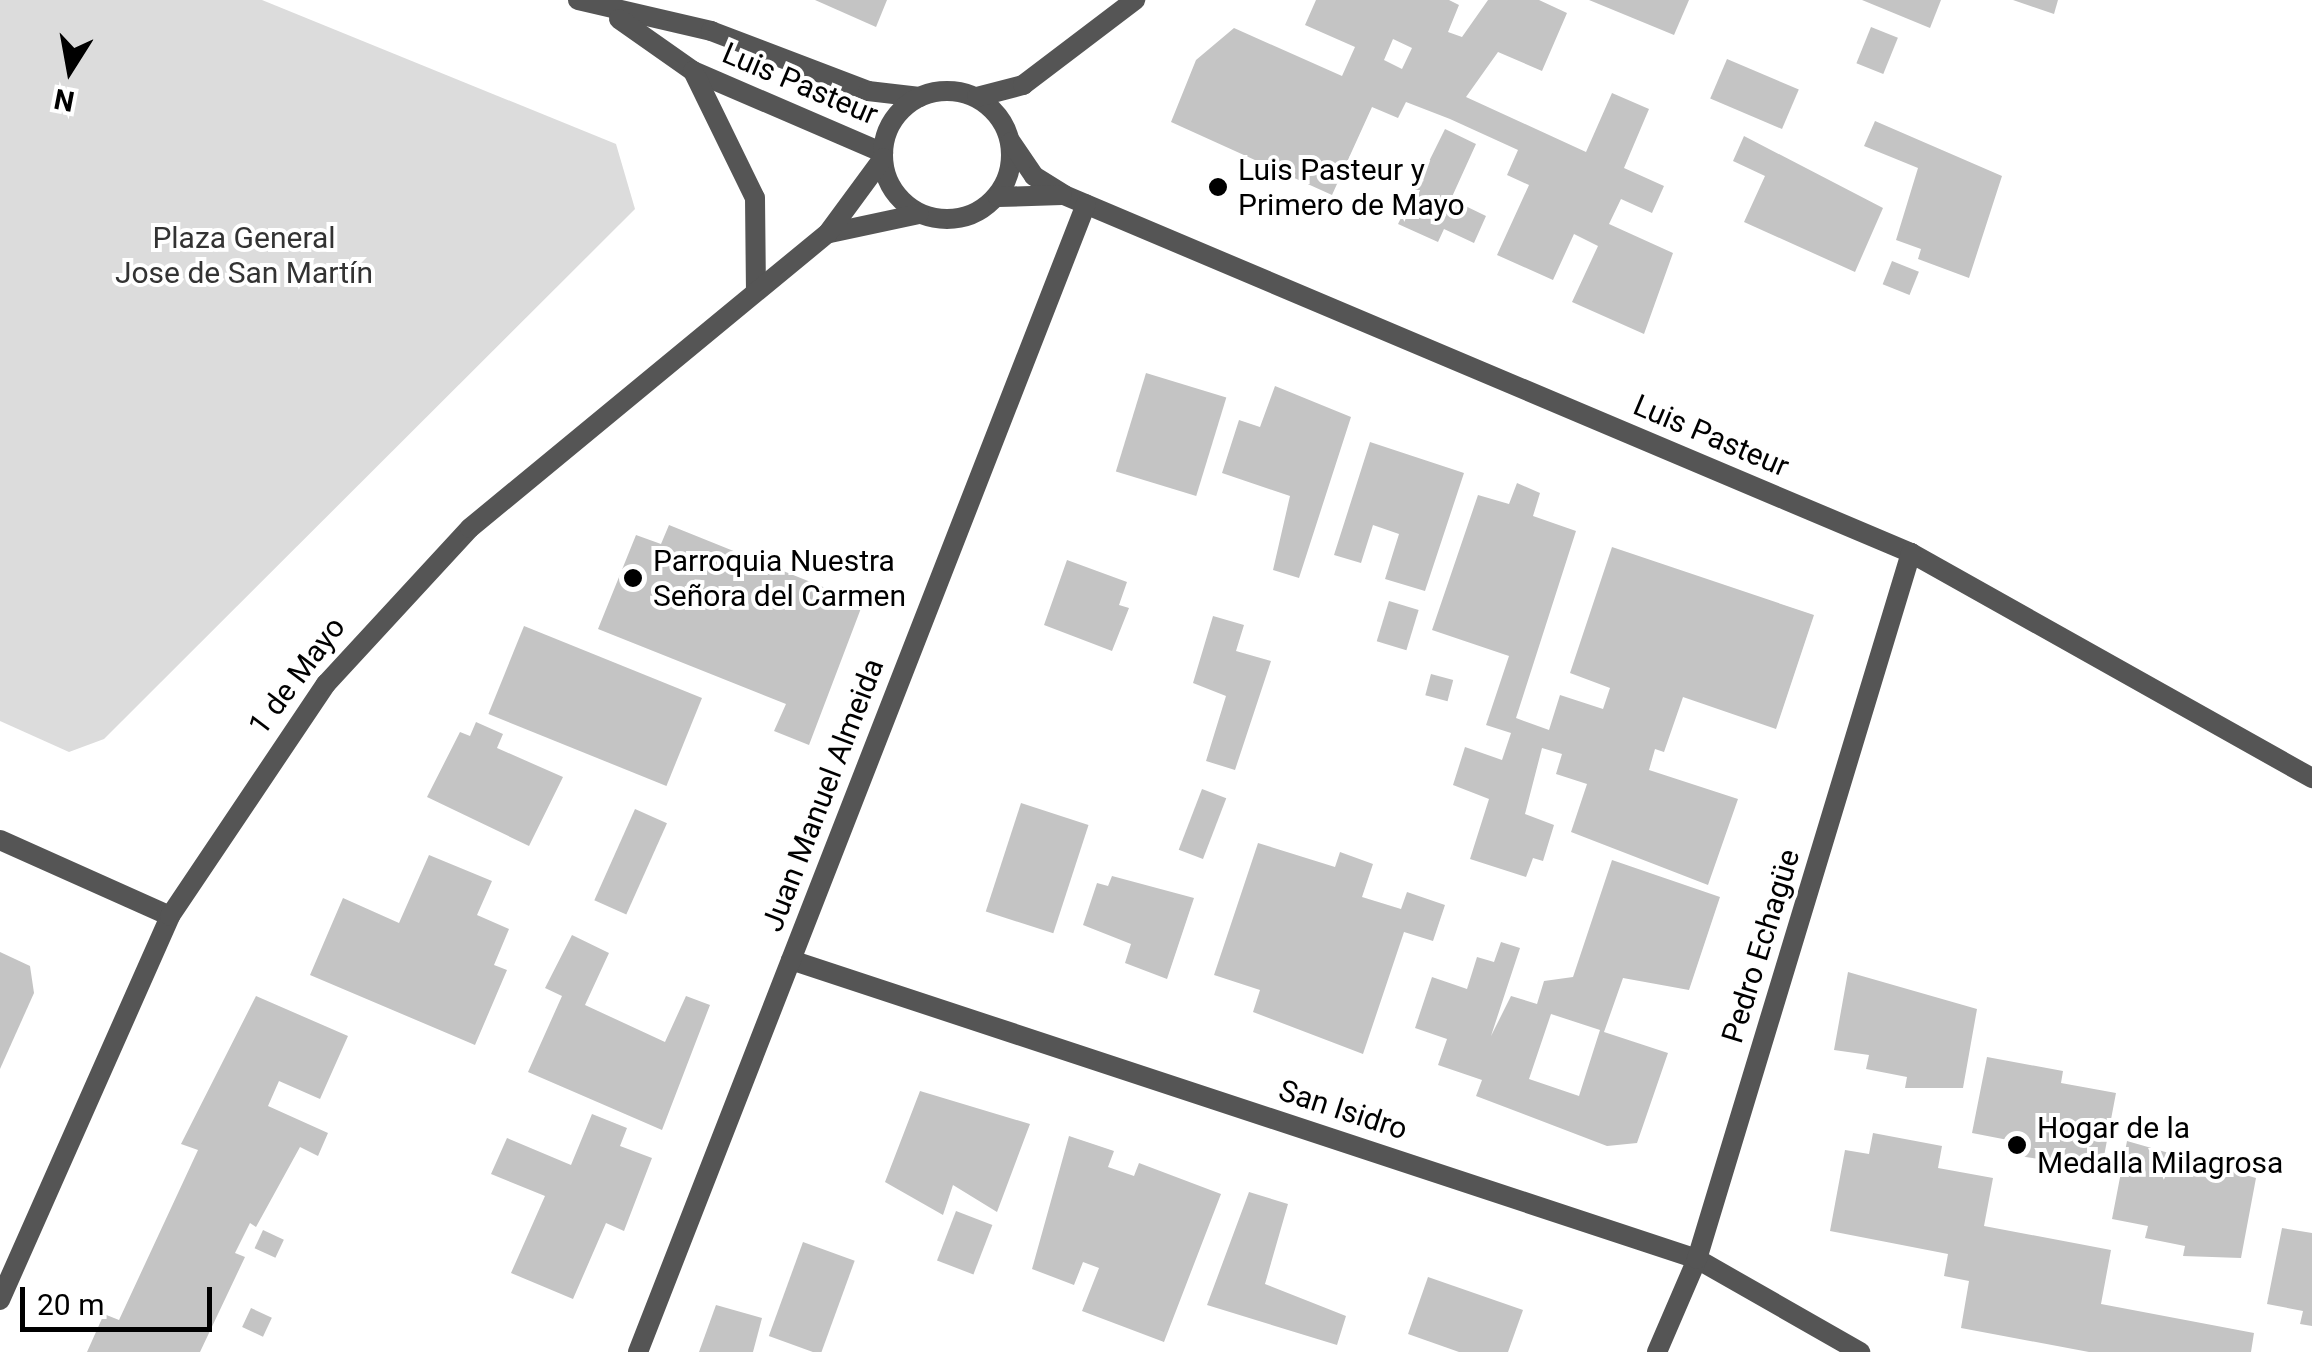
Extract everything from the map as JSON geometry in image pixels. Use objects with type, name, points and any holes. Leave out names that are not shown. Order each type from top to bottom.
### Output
[{"type":"street","name":"Luis Pasteur","points":[[578,0],[611,13],[710,32],[868,91],[920,97]]},
{"type":"street","points":[[1023,84],[998,197],[947,220],[919,214],[894,191],[883,155],[898,113],[920,97],[977,97],[1023,84],[1135,0]]},
{"type":"street","name":"Luis Pasteur","points":[[611,13],[692,71],[883,155]]},
{"type":"street","name":"Luis Pasteur","points":[[692,71],[755,198],[756,290]]},
{"type":"street","points":[[977,97],[1010,136]]},
{"type":"street","name":"Luis Pasteur","points":[[1010,136],[1034,176],[1064,196],[1911,553],[2312,778]]},
{"type":"street","name":"1 de Mayo","points":[[0,1300],[170,916],[284,740],[385,611],[555,454],[828,233],[883,155]]},
{"type":"street","name":"Luis Pasteur","points":[[998,197],[1064,196]]},
{"type":"street","name":"Juan Manuel Almeida","points":[[638,1352],[1086,204]]},
{"type":"street","name":"1 de Mayo","points":[[828,233],[919,214]]},
{"type":"street","name":"Pedro Echagüe","points":[[1657,1352],[1698,1258],[1911,553]]},
{"type":"street","points":[[0,840],[170,916]]},
{"type":"street","name":"San Isidro","points":[[791,960],[1698,1258],[1860,1352]]},
{"type":"green space","name":"Plaza General Jose de San Martín","points":[[0,0],[262,0],[616,144],[635,209],[104,739],[69,752],[0,721]]},
{"type":"building","points":[[815,0],[887,0],[876,27]]},
{"type":"building","points":[[1316,0],[1449,0],[1459,5],[1448,32],[1462,37],[1488,0],[1539,0],[1567,13],[1542,71],[1498,52],[1466,97],[1586,152],[1612,93],[1649,109],[1624,168],[1664,186],[1652,213],[1621,199],[1609,224],[1673,253],[1644,334],[1572,302],[1598,246],[1574,234],[1553,280],[1497,255],[1529,185],[1507,175],[1518,150],[1450,119],[1406,102],[1398,118],[1372,107],[1332,195],[1171,122],[1196,60],[1234,28],[1342,76],[1355,47],[1305,25]],"holes":[[[1393,39],[1412,48],[1402,69],[1384,60]]]},
{"type":"building","points":[[1589,0],[1689,0],[1674,35]]},
{"type":"building","points":[[1862,0],[1941,0],[1930,28]]},
{"type":"building","points":[[2013,0],[2058,0],[2054,14]]},
{"type":"building","points":[[1871,27],[1898,38],[1883,74],[1856,63]]},
{"type":"building","points":[[1727,59],[1799,89],[1782,129],[1710,99]]},
{"type":"building","points":[[1875,121],[2002,176],[1969,278],[1918,259],[1921,249],[1896,240],[1918,168],[1864,146]]},
{"type":"building","points":[[1445,129],[1476,144],[1451,199],[1486,216],[1474,243],[1444,229],[1438,242],[1398,224]]},
{"type":"building","points":[[1744,136],[1883,208],[1855,272],[1744,222],[1765,176],[1733,161]]},
{"type":"building","points":[[1892,261],[1919,272],[1910,295],[1883,284]]},
{"type":"building","points":[[1146,373],[1226,398],[1196,496],[1116,471]]},
{"type":"building","points":[[1275,386],[1351,417],[1299,578],[1273,570],[1290,496],[1222,473],[1239,420],[1260,427]]},
{"type":"building","points":[[1370,442],[1464,473],[1425,591],[1385,579],[1399,534],[1373,525],[1361,563],[1334,555]]},
{"type":"building","points":[[1517,483],[1540,493],[1533,516],[1576,531],[1516,718],[1549,730],[1560,695],[1603,709],[1610,688],[1570,673],[1612,547],[1814,615],[1776,729],[1683,697],[1664,752],[1655,749],[1649,770],[1738,799],[1708,885],[1571,832],[1587,784],[1556,774],[1562,754],[1542,748],[1525,814],[1554,825],[1543,861],[1533,858],[1526,877],[1470,859],[1489,799],[1453,785],[1465,747],[1502,760],[1511,733],[1486,725],[1509,656],[1432,630],[1478,495],[1509,504]]},
{"type":"building","points":[[669,525],[863,603],[809,745],[774,731],[786,704],[598,629],[636,535],[661,544]]},
{"type":"building","points":[[1067,560],[1127,582],[1119,605],[1129,608],[1112,651],[1044,625]]},
{"type":"building","points":[[1389,601],[1419,610],[1406,650],[1377,641]]},
{"type":"building","points":[[1213,616],[1244,625],[1236,651],[1271,661],[1235,770],[1206,761],[1226,696],[1193,683]]},
{"type":"building","points":[[524,626],[702,698],[666,786],[488,714]]},
{"type":"building","points":[[1431,674],[1453,680],[1448,701],[1425,695]]},
{"type":"building","points":[[476,722],[503,734],[497,748],[563,777],[529,846],[427,797],[460,732],[470,736]]},
{"type":"building","points":[[1202,789],[1226,798],[1203,859],[1179,850]]},
{"type":"building","points":[[1021,803],[1089,825],[1053,933],[986,911]]},
{"type":"building","points":[[635,809],[667,823],[626,915],[594,900]]},
{"type":"building","points":[[1258,843],[1335,867],[1340,852],[1373,864],[1362,897],[1401,909],[1407,892],[1445,905],[1433,941],[1404,932],[1363,1054],[1253,1012],[1260,990],[1214,975]]},
{"type":"building","points":[[429,855],[492,881],[477,915],[509,929],[494,965],[507,970],[475,1045],[310,975],[343,898],[399,923]]},
{"type":"building","points":[[1612,860],[1720,897],[1689,990],[1623,978],[1604,1032],[1668,1053],[1637,1143],[1607,1146],[1476,1096],[1482,1080],[1438,1065],[1447,1039],[1415,1028],[1432,977],[1467,989],[1477,957],[1494,962],[1501,942],[1520,948],[1491,1036],[1511,996],[1537,1004],[1544,981],[1573,977]],"holes":[[[1551,1014],[1600,1030],[1579,1096],[1529,1079]]]},
{"type":"building","points":[[1112,876],[1194,898],[1167,979],[1125,963],[1131,944],[1083,925],[1097,883],[1108,886]]},
{"type":"building","points":[[572,935],[609,953],[585,1005],[665,1042],[686,996],[710,1005],[662,1130],[528,1072],[562,996],[545,988]]},
{"type":"building","points":[[0,952],[30,966],[34,993],[0,1069]]},
{"type":"building","points":[[1848,972],[1977,1009],[1963,1088],[1905,1088],[1907,1077],[1866,1069],[1869,1055],[1834,1050]]},
{"type":"building","points":[[256,996],[348,1036],[320,1099],[279,1081],[268,1106],[328,1133],[318,1156],[300,1147],[256,1227],[250,1223],[235,1253],[245,1257],[200,1352],[87,1352],[104,1314],[119,1320],[198,1150],[181,1144]]},
{"type":"building","points":[[1987,1057],[2063,1071],[2061,1083],[2116,1093],[2101,1172],[2044,1172],[2046,1160],[2006,1154],[2008,1140],[1972,1133]]},
{"type":"building","points":[[920,1091],[1030,1124],[997,1212],[953,1185],[943,1215],[885,1182]]},
{"type":"building","points":[[592,1114],[627,1128],[620,1146],[652,1158],[624,1231],[606,1223],[573,1299],[511,1273],[545,1196],[491,1174],[507,1138],[571,1165]]},
{"type":"building","points":[[1873,1133],[1942,1146],[1938,1168],[1993,1178],[1984,1226],[2111,1250],[2101,1304],[2254,1333],[2251,1352],[2089,1352],[1961,1328],[1969,1281],[1944,1276],[1948,1254],[1830,1231],[1845,1150],[1869,1154]]},
{"type":"building","points":[[1069,1136],[1114,1151],[1108,1167],[1134,1176],[1139,1163],[1221,1194],[1164,1342],[1082,1311],[1099,1268],[1083,1262],[1074,1285],[1032,1269]]},
{"type":"building","points":[[2127,1141],[2256,1178],[2241,1258],[2183,1256],[2185,1246],[2145,1238],[2148,1226],[2112,1219]]},
{"type":"building","points":[[1249,1192],[1288,1204],[1265,1284],[1346,1316],[1337,1345],[1207,1305]]},
{"type":"building","points":[[956,1211],[992,1225],[973,1274],[937,1260]]},
{"type":"building","points":[[2282,1228],[2312,1233],[2312,1326],[2300,1324],[2303,1311],[2267,1304]]},
{"type":"building","points":[[263,1230],[284,1240],[275,1258],[255,1248]]},
{"type":"building","points":[[803,1242],[855,1261],[821,1352],[769,1336]]},
{"type":"building","points":[[1428,1277],[1523,1310],[1508,1352],[1459,1352],[1408,1334]]},
{"type":"building","points":[[716,1305],[762,1318],[753,1352],[699,1352]]},
{"type":"building","points":[[251,1308],[272,1318],[263,1337],[242,1327]]},
{"type":"place","name":"Luis Pasteur y Primero de Mayo","points":[[1218,187]]},
{"type":"place","name":"Parroquia Nuestra Señora del Carmen","points":[[633,578]]},
{"type":"place","name":"Hogar de la Medalla Milagrosa","points":[[2017,1145]]}]
